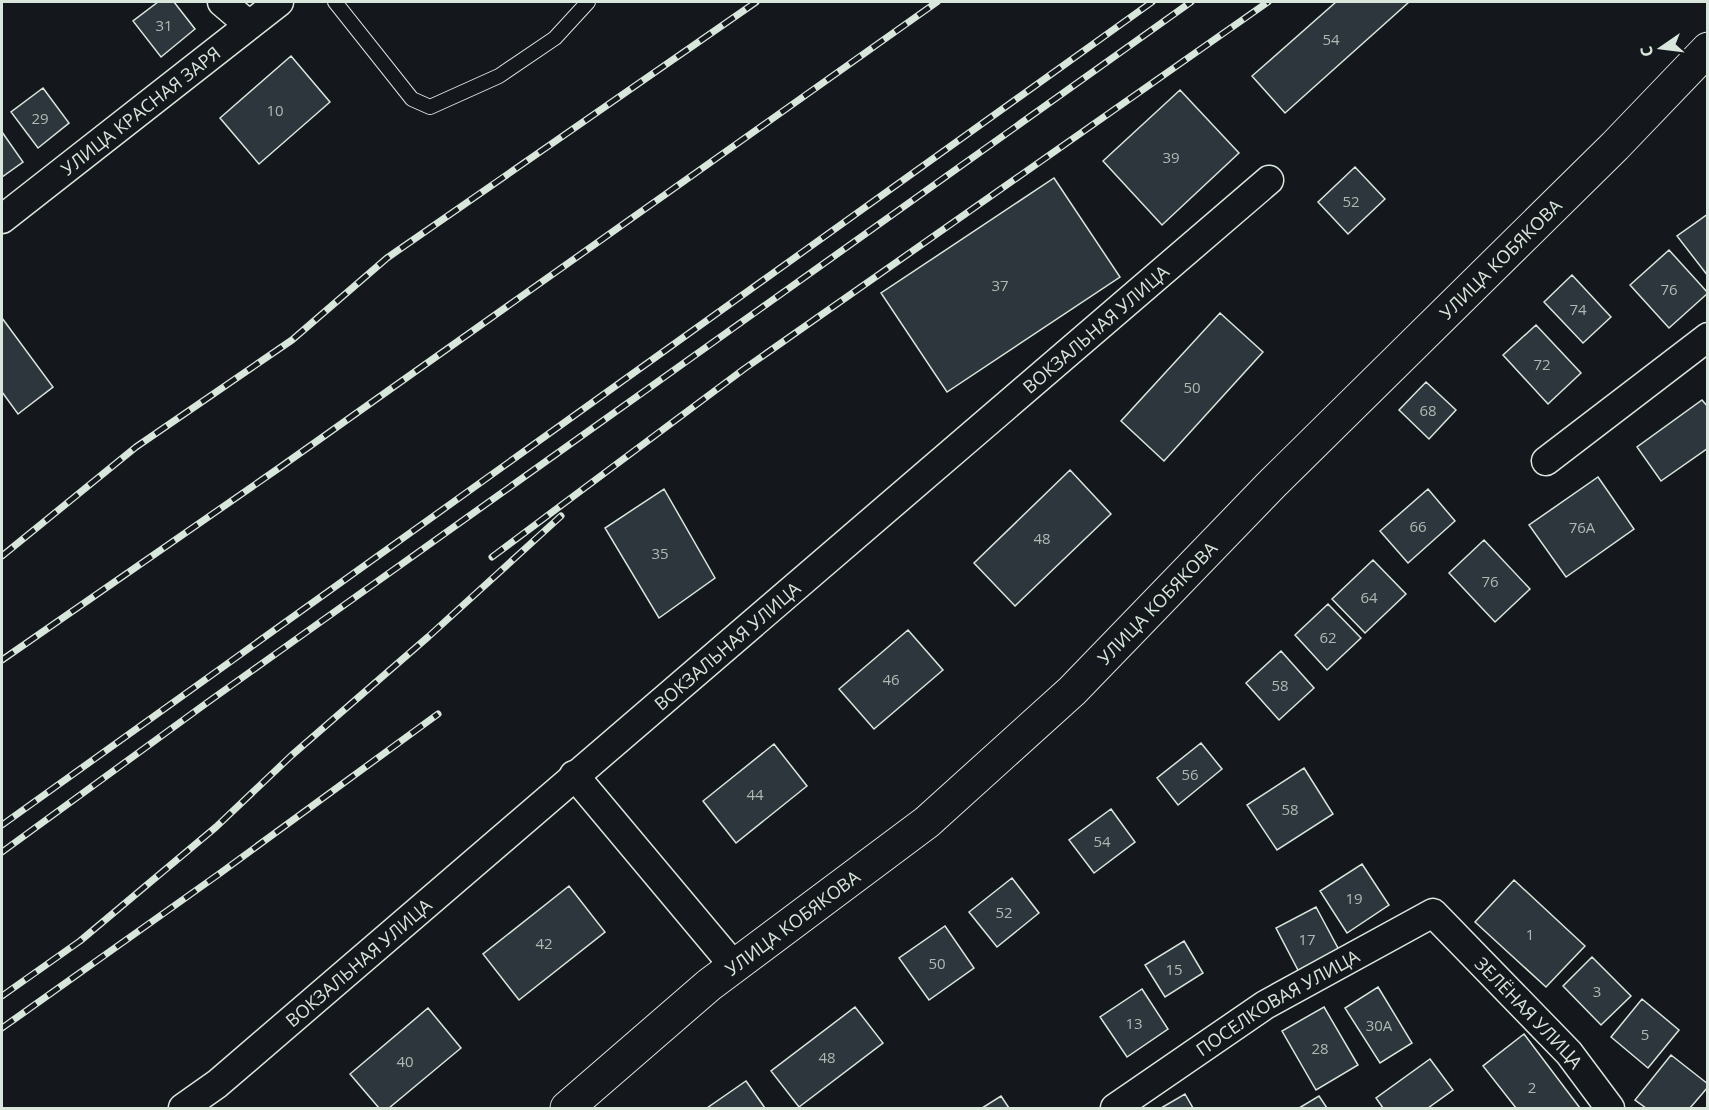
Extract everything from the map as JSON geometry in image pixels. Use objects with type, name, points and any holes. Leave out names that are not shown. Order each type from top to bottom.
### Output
[{"type":"street","points":[[222,2],[249,25]]},
{"type":"street","name":"УЛИЦА КРАСНАЯ ЗАРЯ","points":[[2,219],[279,2]]},
{"type":"street","name":"УЛИЦА КОБЯКОВА","points":[[567,1108],[709,985],[927,822],[1072,691],[1272,484],[1606,154],[1707,49]]},
{"type":"street","name":"ВОКЗАЛЬНАЯ УЛИЦА","points":[[183,1108],[217,1084],[1269,180]]},
{"type":"street","points":[[1546,461],[1707,337]]},
{"type":"street","points":[[574,775],[734,966]]},
{"type":"street","name":"ПОСЕЛКОВАЯ УЛИЦА","points":[[1115,1108],[1265,1005],[1433,913],[1441,923]]},
{"type":"street","name":"ЗЕЛЁНАЯ УЛИЦА","points":[[1441,923],[1569,1053],[1610,1108]]},
{"type":"lane","points":[[335,2],[412,99],[430,107],[499,76],[555,38],[588,2]]},
{"type":"building","points":[[158,2],[174,2],[195,29],[161,57],[133,21]]},
{"type":"building","points":[[1336,2],[1409,2],[1285,113],[1252,76]]},
{"type":"building","points":[[291,56],[330,102],[259,164],[220,118]]},
{"type":"building","points":[[43,88],[69,123],[38,148],[11,112]]},
{"type":"building","points":[[1180,90],[1239,153],[1162,225],[1103,161]]},
{"type":"building","points":[[2,132],[23,162],[2,177]]},
{"type":"building","points":[[1355,167],[1385,199],[1348,234],[1318,202]]},
{"type":"building","points":[[1054,178],[1120,277],[947,392],[881,293]]},
{"type":"building","points":[[1708,214],[1708,276],[1677,236]]},
{"type":"building","points":[[1669,250],[1708,293],[1669,328],[1630,285]]},
{"type":"building","points":[[1572,275],[1611,317],[1583,343],[1544,302]]},
{"type":"building","points":[[1220,313],[1263,352],[1164,461],[1121,421]]},
{"type":"building","points":[[2,318],[53,387],[18,414],[2,392]]},
{"type":"building","points":[[1536,325],[1581,373],[1548,404],[1503,355]]},
{"type":"building","points":[[1426,382],[1456,410],[1429,439],[1399,410]]},
{"type":"building","points":[[1702,400],[1708,407],[1708,448],[1661,481],[1637,447]]},
{"type":"building","points":[[1070,470],[1111,514],[1015,606],[974,563]]},
{"type":"building","points":[[1598,477],[1634,529],[1566,577],[1529,525]]},
{"type":"building","points":[[664,489],[715,578],[659,618],[605,528]]},
{"type":"building","points":[[1428,489],[1455,521],[1408,563],[1380,531]]},
{"type":"building","points":[[1484,540],[1530,589],[1495,622],[1449,573]]},
{"type":"building","points":[[1373,560],[1406,594],[1365,633],[1332,599]]},
{"type":"building","points":[[1328,604],[1361,638],[1327,670],[1295,635]]},
{"type":"building","points":[[908,630],[943,670],[874,729],[839,689]]},
{"type":"building","points":[[1281,651],[1314,688],[1279,720],[1246,683]]},
{"type":"building","points":[[1201,743],[1222,769],[1178,805],[1157,778]]},
{"type":"building","points":[[774,744],[807,786],[736,843],[703,801]]},
{"type":"building","points":[[1304,768],[1333,814],[1277,850],[1247,805]]},
{"type":"building","points":[[1111,809],[1135,842],[1094,873],[1069,840]]},
{"type":"building","points":[[1362,864],[1389,905],[1347,933],[1320,891]]},
{"type":"building","points":[[1012,878],[1039,913],[997,947],[969,912]]},
{"type":"building","points":[[1514,880],[1585,946],[1546,987],[1475,922]]},
{"type":"building","points":[[569,886],[605,932],[519,1000],[483,954]]},
{"type":"building","points":[[1316,907],[1339,950],[1299,972],[1276,928]]},
{"type":"building","points":[[945,926],[974,968],[929,1000],[899,958]]},
{"type":"building","points":[[1184,941],[1203,973],[1165,997],[1145,965]]},
{"type":"building","points":[[1592,957],[1631,996],[1601,1025],[1563,986]]},
{"type":"building","points":[[1378,987],[1412,1043],[1380,1063],[1345,1008]]},
{"type":"building","points":[[1142,989],[1168,1029],[1127,1057],[1100,1017]]},
{"type":"building","points":[[1642,999],[1679,1030],[1648,1068],[1611,1037]]},
{"type":"building","points":[[855,1007],[883,1043],[799,1107],[771,1071]]},
{"type":"building","points":[[1324,1007],[1358,1065],[1316,1090],[1282,1031]]},
{"type":"building","points":[[428,1008],[461,1048],[389,1108],[379,1108],[350,1074]]},
{"type":"building","points":[[1524,1034],[1580,1108],[1516,1108],[1483,1066]]},
{"type":"building","points":[[1671,1055],[1708,1084],[1708,1087],[1690,1108],[1646,1108],[1635,1100]]},
{"type":"building","points":[[1430,1059],[1453,1090],[1428,1108],[1383,1108],[1376,1098]]},
{"type":"building","points":[[746,1081],[765,1108],[707,1108]]},
{"type":"building","points":[[1185,1094],[1193,1108],[1161,1108]]},
{"type":"building","points":[[1001,1096],[1009,1108],[982,1108]]},
{"type":"building","points":[[1319,1096],[1327,1108],[1299,1108]]},
{"type":"railway","points":[[2,556],[136,447],[292,340],[387,258],[756,2]]},
{"type":"railway","points":[[2,660],[279,468],[937,2]]},
{"type":"railway","points":[[2,825],[1152,2]]},
{"type":"railway","points":[[2,852],[208,702],[1191,2]]},
{"type":"railway","points":[[492,557],[744,369],[1268,2]]},
{"type":"railway","points":[[2,996],[80,941],[216,827],[292,755],[428,637],[561,516]]},
{"type":"railway","points":[[2,1028],[219,874],[438,714]]}]
